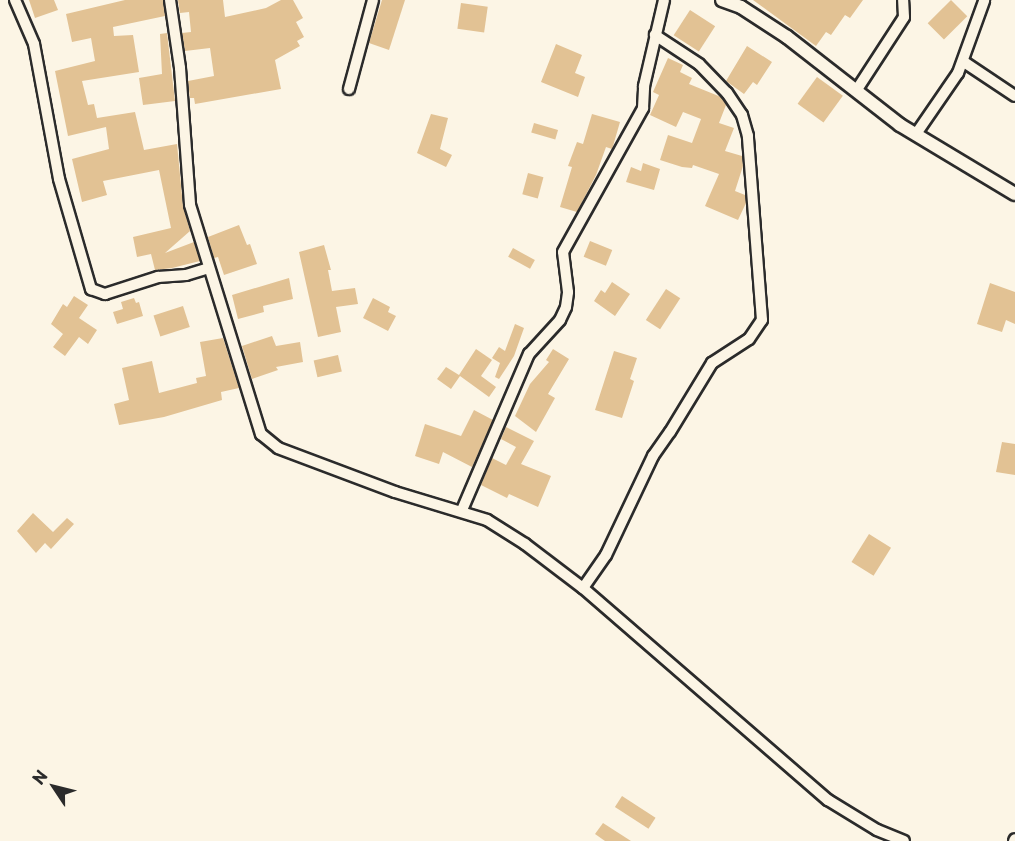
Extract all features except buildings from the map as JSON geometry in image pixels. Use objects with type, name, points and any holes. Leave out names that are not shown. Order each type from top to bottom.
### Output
[{"type":"street","points":[[15,0],[34,44],[59,179],[91,289],[105,294],[158,277],[186,275],[209,268]]},
{"type":"street","points":[[170,0],[180,68],[190,205],[256,425],[269,442],[395,492],[462,510],[487,520],[583,588],[828,800],[877,830],[904,841]]},
{"type":"street","points":[[349,89],[374,0]]},
{"type":"street","points":[[462,510],[529,354],[560,320],[566,307],[568,292],[563,252],[643,108],[644,86],[664,0]]},
{"type":"street","points":[[722,0],[744,3],[915,134],[1014,190]]},
{"type":"street","points":[[856,91],[904,16],[903,0]]},
{"type":"street","points":[[915,134],[964,62],[984,1]]},
{"type":"street","points":[[583,588],[615,537],[653,456],[712,363],[749,339],[762,320],[749,148],[742,115],[727,93],[699,64],[655,35]]},
{"type":"street","points":[[964,62],[1015,96]]}]
